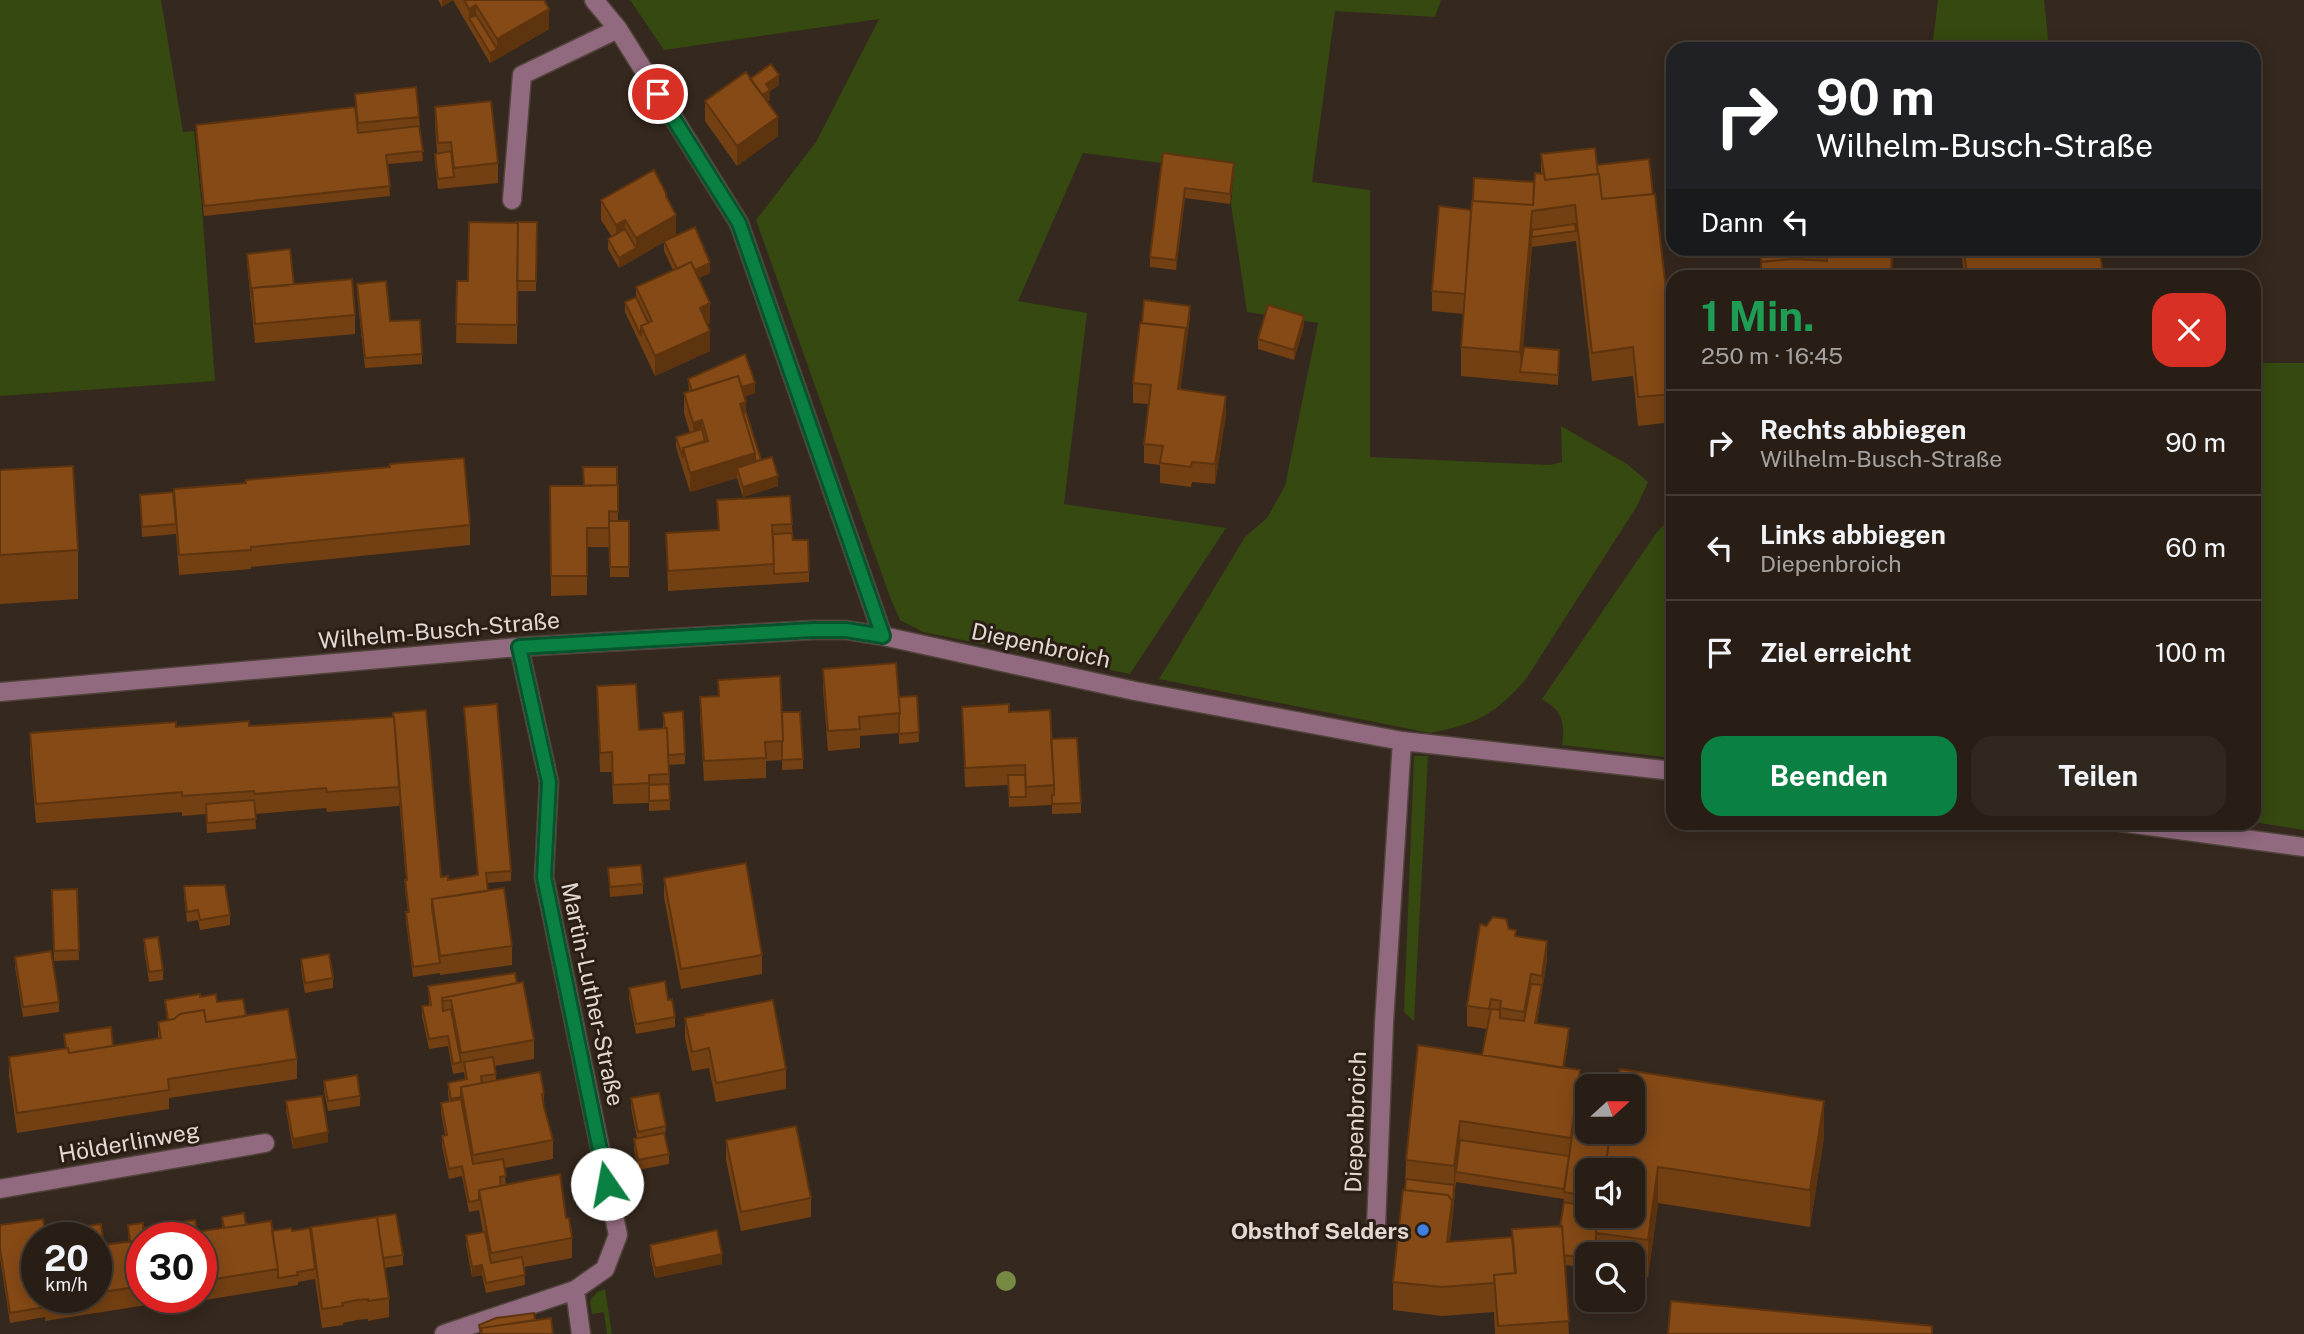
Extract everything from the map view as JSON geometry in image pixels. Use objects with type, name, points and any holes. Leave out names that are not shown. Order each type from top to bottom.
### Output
[{"type":"street","points":[[594,0],[618,29],[739,223],[883,636]]},
{"type":"street","points":[[512,200],[522,75],[618,29]]},
{"type":"street","name":"Wilhelm-Busch-Straße","points":[[0,692],[519,647],[812,630],[846,630],[883,636]]},
{"type":"street","name":"Diepenbroich","points":[[883,636],[1135,691],[1402,741],[1384,1023],[1376,1227]]},
{"type":"street","name":"Martin-Luther-Straße","points":[[444,1334],[575,1290],[605,1269],[618,1235],[544,877],[549,782],[519,647]]},
{"type":"street","points":[[1402,741],[1666,770]]},
{"type":"street","points":[[2177,830],[2304,848]]},
{"type":"street","name":"Hölderlinweg","points":[[0,1189],[265,1143]]},
{"type":"street","points":[[575,1290],[581,1334]]},
{"type":"green space","points":[[0,0],[161,0],[183,132],[194,131],[215,381],[0,396]]},
{"type":"green space","points":[[630,0],[1441,0],[1435,17],[1335,11],[1312,182],[1370,190],[1370,457],[1550,465],[1562,462],[1561,426],[1627,464],[1648,482],[1637,506],[1526,679],[1494,710],[1460,726],[1430,733],[1159,679],[1245,537],[1267,518],[1285,486],[1318,323],[1247,312],[1231,204],[1234,172],[1083,153],[1018,301],[1087,313],[1064,504],[1226,528],[1130,674],[923,632],[900,620],[890,597],[756,220],[816,142],[879,19],[664,50]]},
{"type":"green space","points":[[1938,0],[2044,0],[2048,42],[1933,42]]},
{"type":"green space","points":[[2261,363],[2304,363],[2304,830],[2261,823]]},
{"type":"green space","points":[[1666,523],[1666,757],[1562,745],[1561,718],[1554,708],[1542,699],[1657,532]]},
{"type":"green space","points":[[1414,756],[1428,756],[1414,1021],[1404,1012]]},
{"type":"green space","points":[[605,1289],[612,1334],[607,1334],[604,1312],[592,1314],[590,1301],[597,1292]]},
{"type":"building","points":[[464,0],[544,0],[549,9],[497,39],[476,5],[469,9]]},
{"type":"building","points":[[476,15],[497,49],[490,53],[469,18]]},
{"type":"building","points":[[771,64],[779,75],[766,84],[770,90],[762,95],[750,79]]},
{"type":"building","points":[[746,72],[778,117],[737,146],[705,101]]},
{"type":"building","points":[[416,87],[419,117],[358,123],[355,94]]},
{"type":"building","points":[[491,101],[498,163],[454,168],[451,142],[438,143],[435,107]]},
{"type":"building","points":[[355,107],[358,133],[419,126],[423,151],[386,155],[390,186],[204,206],[196,125]]},
{"type":"building","points":[[1595,148],[1598,174],[1545,180],[1541,154]]},
{"type":"building","points":[[451,151],[454,177],[438,179],[435,154]]},
{"type":"building","points":[[1163,153],[1234,163],[1230,194],[1185,188],[1176,260],[1150,257]]},
{"type":"building","points":[[1649,159],[1653,194],[1602,199],[1597,165]]},
{"type":"building","points":[[654,170],[676,215],[636,238],[625,220],[616,225],[601,200]]},
{"type":"building","points":[[1535,173],[1544,174],[1545,180],[1599,174],[1602,199],[1655,194],[1666,289],[1666,395],[1638,397],[1633,347],[1592,353],[1575,205],[1532,211],[1520,352],[1461,347],[1472,201],[1533,205]]},
{"type":"building","points":[[1474,178],[1534,182],[1533,205],[1473,201]]},
{"type":"building","points":[[1439,206],[1471,210],[1465,294],[1432,291]]},
{"type":"building","points":[[469,222],[518,223],[517,325],[456,324],[457,281],[468,281]]},
{"type":"building","points":[[517,222],[537,222],[536,281],[517,281]]},
{"type":"building","points":[[1575,224],[1576,231],[1532,237],[1532,230]]},
{"type":"building","points":[[695,227],[710,263],[695,270],[691,262],[677,269],[664,241]]},
{"type":"building","points":[[625,229],[636,248],[619,258],[608,239]]},
{"type":"building","points":[[290,249],[294,285],[252,288],[252,298],[247,254]]},
{"type":"building","points":[[1761,256],[1792,256],[1792,259],[1761,262]]},
{"type":"building","points":[[1827,256],[1892,256],[1891,270],[1761,270],[1761,262],[1792,259],[1827,261]]},
{"type":"building","points":[[1965,256],[2101,256],[2102,270],[1966,270]]},
{"type":"building","points":[[691,262],[710,303],[700,308],[710,331],[655,356],[641,326],[652,321],[636,287]]},
{"type":"building","points":[[352,279],[355,315],[255,324],[252,288]]},
{"type":"building","points":[[386,281],[390,321],[420,320],[422,354],[365,358],[357,284]]},
{"type":"building","points":[[636,297],[648,323],[641,326],[641,336],[625,302]]},
{"type":"building","points":[[1144,300],[1190,306],[1186,338],[1186,328],[1142,323]]},
{"type":"building","points":[[1268,305],[1304,316],[1294,350],[1258,339]]},
{"type":"building","points":[[1140,323],[1186,328],[1178,389],[1226,396],[1215,464],[1192,462],[1191,467],[1160,463],[1163,446],[1144,444],[1151,385],[1133,383]]},
{"type":"building","points":[[1524,347],[1559,350],[1558,375],[1520,372]]},
{"type":"building","points":[[745,354],[755,383],[742,387],[738,376],[692,391],[688,379]]},
{"type":"building","points":[[738,376],[746,402],[740,404],[755,453],[690,473],[683,448],[708,441],[702,420],[693,423],[684,393]]},
{"type":"building","points":[[746,412],[761,460],[755,461],[743,413]]},
{"type":"building","points":[[702,429],[705,441],[683,448],[683,458],[676,437]]},
{"type":"building","points":[[772,457],[778,476],[743,487],[737,468]]},
{"type":"building","points":[[464,458],[470,525],[251,547],[251,550],[179,555],[174,489]]},
{"type":"building","points":[[73,466],[78,550],[0,555],[0,470]]},
{"type":"building","points":[[583,467],[617,467],[617,485],[584,486]]},
{"type":"building","points":[[618,485],[618,512],[609,511],[609,528],[587,528],[587,576],[551,576],[550,486]]},
{"type":"building","points":[[173,492],[176,524],[142,527],[140,495]]},
{"type":"building","points":[[790,496],[792,524],[772,525],[774,564],[668,571],[666,533],[719,530],[717,500]]},
{"type":"building","points":[[609,521],[629,521],[629,567],[610,567]]},
{"type":"building","points":[[792,533],[793,540],[808,540],[809,572],[774,574],[773,534]]},
{"type":"building","points":[[896,663],[900,713],[859,717],[860,729],[828,731],[823,669]]},
{"type":"building","points":[[780,676],[783,741],[765,742],[766,758],[704,761],[700,697],[719,696],[718,680]]},
{"type":"building","points":[[636,684],[639,730],[667,728],[669,774],[649,775],[649,783],[613,785],[612,752],[600,753],[597,686]]},
{"type":"building","points":[[917,696],[919,732],[899,734],[899,697]]},
{"type":"building","points":[[497,704],[511,871],[486,873],[488,891],[432,899],[440,963],[413,967],[406,912],[409,912],[407,880],[393,713],[426,710],[441,877],[448,876],[448,880],[478,875],[464,707]]},
{"type":"building","points":[[1009,704],[1009,712],[1050,710],[1054,785],[1026,787],[1025,765],[965,768],[962,707]]},
{"type":"building","points":[[683,711],[685,754],[668,755],[667,728],[663,713]]},
{"type":"building","points":[[782,712],[800,712],[803,759],[782,760]]},
{"type":"building","points":[[394,717],[399,787],[182,796],[182,792],[36,804],[30,733],[176,722],[176,727],[249,721],[249,726]]},
{"type":"building","points":[[1077,738],[1081,803],[1052,804],[1054,785],[1051,739]]},
{"type":"building","points":[[1008,775],[1025,775],[1026,797],[1009,797]]},
{"type":"building","points":[[669,784],[670,800],[649,801],[649,785]]},
{"type":"building","points":[[254,800],[256,819],[207,823],[206,804]]},
{"type":"building","points":[[746,863],[762,955],[681,969],[664,878]]},
{"type":"building","points":[[641,865],[643,884],[610,887],[608,868]]},
{"type":"building","points":[[225,885],[230,915],[200,920],[198,910],[187,912],[184,886]]},
{"type":"building","points":[[504,888],[512,946],[440,956],[432,899]]},
{"type":"building","points":[[77,889],[79,950],[54,951],[52,890]]},
{"type":"building","points":[[1493,917],[1506,919],[1509,929],[1516,930],[1515,936],[1547,941],[1542,976],[1531,974],[1524,1012],[1500,1008],[1501,1001],[1491,999],[1489,1009],[1467,1006],[1480,924],[1486,926]]},
{"type":"building","points":[[158,937],[163,970],[149,972],[144,939]]},
{"type":"building","points":[[51,951],[59,1002],[23,1007],[15,957]]},
{"type":"building","points":[[329,954],[333,978],[305,983],[301,959]]},
{"type":"building","points":[[515,973],[517,983],[442,998],[443,1011],[451,1009],[461,1062],[453,1064],[448,1036],[429,1039],[422,1006],[431,1005],[428,986]]},
{"type":"building","points":[[665,981],[668,1000],[672,999],[675,1017],[636,1024],[629,988]]},
{"type":"building","points":[[523,982],[534,1040],[461,1053],[451,1000],[443,1001],[442,998]]},
{"type":"building","points":[[1531,984],[1542,985],[1535,1023],[1569,1028],[1563,1068],[1482,1055],[1491,1009],[1500,1010],[1500,1018],[1524,1021]]},
{"type":"building","points":[[200,994],[200,997],[216,994],[217,1002],[243,999],[246,1016],[206,1022],[204,1010],[180,1014],[168,1020],[165,1000]]},
{"type":"building","points":[[773,1000],[786,1069],[716,1083],[709,1048],[692,1052],[685,1018]]},
{"type":"building","points":[[288,1009],[297,1059],[168,1079],[169,1090],[17,1113],[9,1057],[68,1048],[69,1053],[161,1038],[158,1022],[174,1019],[180,1014],[204,1010],[206,1022]]},
{"type":"building","points":[[111,1027],[113,1046],[69,1053],[66,1048],[64,1034]]},
{"type":"building","points":[[1418,1045],[1580,1070],[1579,1074],[1575,1074],[1575,1108],[1571,1138],[1460,1121],[1454,1166],[1406,1160]]},
{"type":"building","points":[[493,1057],[496,1074],[481,1076],[482,1083],[461,1087],[461,1097],[451,1099],[448,1083],[467,1079],[464,1062]]},
{"type":"building","points":[[1620,1069],[1824,1101],[1810,1190],[1658,1167],[1648,1240],[1596,1233],[1597,1228],[1645,1228],[1645,1158],[1607,1158],[1608,1144],[1645,1144],[1645,1074],[1619,1074]]},
{"type":"building","points":[[540,1072],[544,1107],[553,1140],[473,1155],[461,1087]]},
{"type":"building","points":[[357,1075],[360,1096],[328,1101],[324,1081]]},
{"type":"building","points":[[659,1093],[666,1126],[638,1132],[631,1098]]},
{"type":"building","points":[[322,1096],[328,1132],[293,1139],[286,1101]]},
{"type":"building","points":[[461,1099],[473,1164],[503,1159],[506,1176],[500,1177],[501,1186],[479,1190],[479,1200],[469,1202],[462,1166],[449,1169],[442,1136],[447,1135],[441,1103]]},
{"type":"building","points":[[1575,1114],[1575,1144],[1608,1144],[1607,1158],[1575,1158],[1575,1194],[1564,1192]]},
{"type":"building","points":[[796,1126],[811,1198],[741,1212],[726,1140]]},
{"type":"building","points":[[664,1133],[669,1154],[638,1160],[634,1139]]},
{"type":"building","points":[[1460,1140],[1569,1156],[1564,1189],[1456,1172]]},
{"type":"building","points":[[560,1174],[566,1218],[569,1218],[572,1238],[491,1253],[479,1190]]},
{"type":"building","points":[[1406,1179],[1454,1185],[1452,1219],[1452,1201],[1448,1195],[1405,1190]]},
{"type":"building","points":[[1403,1190],[1448,1195],[1452,1201],[1447,1242],[1512,1237],[1515,1273],[1494,1275],[1494,1283],[1442,1287],[1393,1282]]},
{"type":"building","points":[[1564,1202],[1575,1204],[1575,1228],[1597,1228],[1596,1242],[1575,1242],[1575,1256],[1564,1255],[1562,1226],[1560,1227]]},
{"type":"building","points":[[244,1213],[246,1225],[224,1228],[222,1217]]},
{"type":"building","points":[[396,1214],[403,1255],[383,1258],[375,1217]]},
{"type":"building","points":[[377,1217],[389,1298],[357,1300],[342,1303],[343,1306],[322,1309],[311,1227]]},
{"type":"building","points":[[43,1219],[44,1222],[22,1222]]},
{"type":"building","points":[[271,1221],[278,1269],[217,1279],[217,1229]]},
{"type":"building","points":[[21,1222],[21,1311],[10,1313],[0,1248],[0,1225]]},
{"type":"building","points":[[1562,1226],[1569,1321],[1498,1326],[1494,1275],[1516,1273],[1512,1229]]},
{"type":"building","points":[[291,1228],[292,1231],[310,1228],[315,1269],[278,1278],[272,1231]]},
{"type":"building","points":[[717,1230],[722,1254],[655,1268],[650,1245]]},
{"type":"building","points":[[485,1232],[491,1263],[522,1257],[525,1275],[486,1283],[482,1265],[472,1267],[466,1235]]},
{"type":"building","points":[[126,1242],[126,1288],[112,1291],[112,1244]]},
{"type":"building","points":[[1671,1301],[1932,1326],[1932,1334],[1668,1334]]},
{"type":"building","points":[[534,1313],[535,1320],[481,1328],[481,1334],[479,1325],[496,1318]]},
{"type":"building","points":[[551,1318],[553,1334],[482,1334],[481,1328]]},
{"type":"place","name":"Obsthof Selders","points":[[1423,1230]]},
{"type":"route","points":[[607,1184],[544,877],[549,782],[519,647],[812,630],[846,630],[883,636],[739,223],[658,94]]}]
